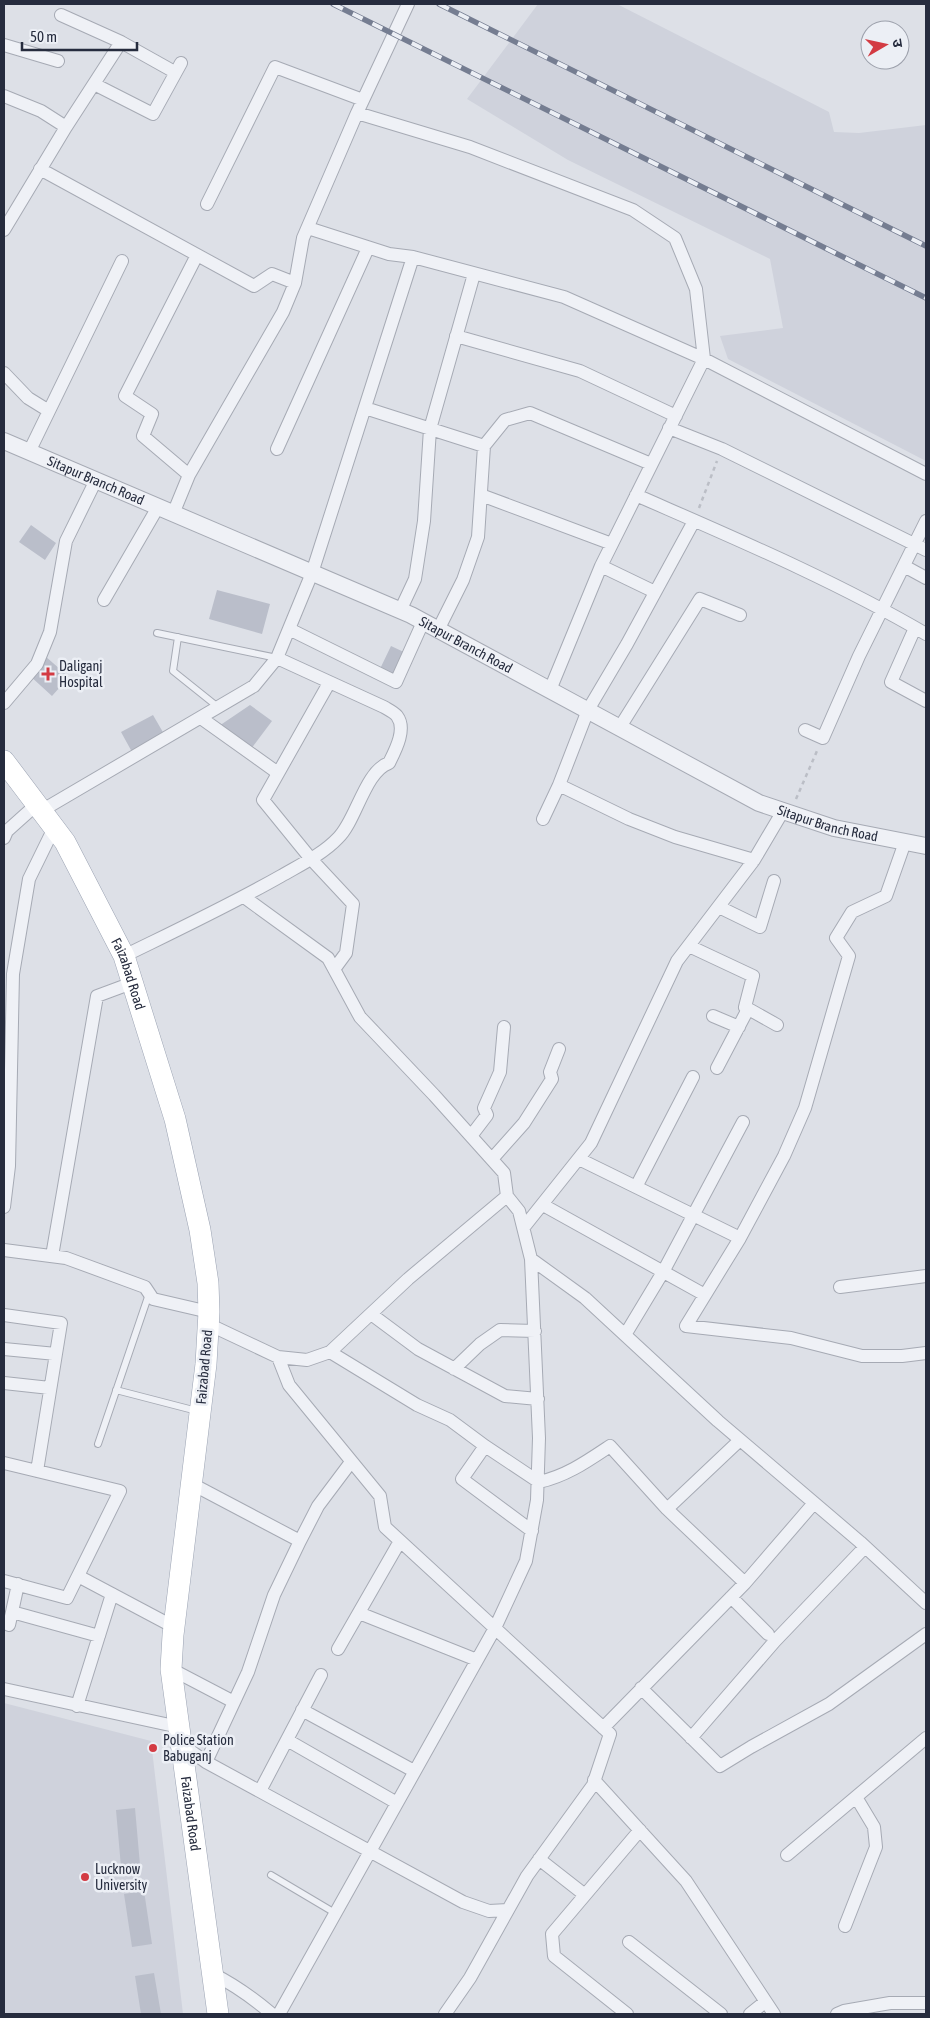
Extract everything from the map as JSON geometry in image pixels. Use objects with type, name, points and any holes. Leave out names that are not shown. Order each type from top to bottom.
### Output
[{"type":"main road","name":"Faizabad Road","points":[[8,770],[64,842],[124,956],[175,1119],[200,1230],[208,1283],[208,1318],[200,1412],[174,1627],[172,1669],[218,2014]]},
{"type":"street","points":[[173,514],[189,475],[282,312],[295,282],[303,238],[357,113],[408,4]]},
{"type":"street","points":[[61,15],[176,66],[153,114],[94,84]]},
{"type":"street","points":[[4,230],[66,127],[121,42]]},
{"type":"street","points":[[4,45],[58,61]]},
{"type":"street","points":[[207,204],[275,67],[363,100]]},
{"type":"street","points":[[4,96],[41,110],[66,127]]},
{"type":"street","points":[[357,113],[470,147],[633,210],[675,238],[696,289],[704,359],[601,566],[550,690]]},
{"type":"street","points":[[40,169],[254,286],[272,274],[295,282]]},
{"type":"street","points":[[308,228],[388,254],[413,257],[564,297],[704,359],[926,474]]},
{"type":"street","points":[[277,449],[368,248]]},
{"type":"street","points":[[189,475],[143,436],[152,414],[125,396],[196,255]]},
{"type":"street","points":[[4,838],[7,832],[39,808],[201,718],[254,686],[277,658],[312,573],[413,257]]},
{"type":"street","points":[[29,452],[122,261]]},
{"type":"street","points":[[400,611],[414,579],[416,569],[424,520],[430,429],[474,274]]},
{"type":"street","points":[[456,336],[580,371],[676,416]]},
{"type":"street","points":[[4,373],[28,398],[49,411]]},
{"type":"street","points":[[365,408],[484,446]]},
{"type":"street","points":[[438,630],[463,580],[478,537],[484,446],[505,420],[530,413],[652,464]]},
{"type":"street","points":[[669,428],[722,449],[920,547]]},
{"type":"street","name":"Sitapur Branch Road","points":[[4,441],[423,622],[759,803],[834,828],[926,846]]},
{"type":"street","points":[[4,703],[37,664],[50,632],[66,541],[96,480]]},
{"type":"street","points":[[481,495],[612,544]]},
{"type":"street","points":[[636,495],[777,557],[883,609],[921,631],[891,682],[926,701]]},
{"type":"street","points":[[104,600],[158,507]]},
{"type":"street","points":[[543,819],[559,785],[588,710],[694,521]]},
{"type":"street","points":[[805,730],[822,738],[859,656],[904,566],[920,547],[926,521]]},
{"type":"street","points":[[601,566],[655,592]]},
{"type":"street","points":[[904,566],[926,578]]},
{"type":"street","points":[[620,727],[700,599],[740,615]]},
{"type":"street","points":[[289,629],[396,682],[423,622]]},
{"type":"street","points":[[124,956],[244,897],[311,859],[339,838],[370,783],[384,765],[389,763],[401,729],[398,716],[384,707],[277,658]]},
{"type":"street","points":[[329,683],[263,800],[311,859],[353,904],[346,953],[334,968]]},
{"type":"street","points":[[201,718],[278,773]]},
{"type":"street","points":[[559,785],[629,819],[674,837],[754,860]]},
{"type":"street","points":[[524,1227],[592,1143],[677,961],[754,860],[786,812]]},
{"type":"street","points":[[4,1207],[9,1166],[13,974],[29,880],[54,828]]},
{"type":"street","points":[[905,842],[886,896],[852,912],[836,938],[849,956],[805,1108],[784,1156],[740,1238],[686,1326],[791,1338],[862,1356],[926,1354]]},
{"type":"street","points":[[719,907],[760,927],[774,881]]},
{"type":"street","points":[[244,897],[328,958],[360,1017],[472,1136],[504,1173],[507,1196],[520,1210],[531,1259],[538,1399],[539,1482],[526,1561],[495,1628],[279,2014]]},
{"type":"street","points":[[689,946],[753,976],[745,1007],[777,1025]]},
{"type":"street","points":[[52,1256],[96,996],[132,983]]},
{"type":"street","points":[[717,1068],[748,1009]]},
{"type":"street","points":[[713,1016],[739,1026]]},
{"type":"street","points":[[472,1136],[487,1115],[484,1108],[500,1072],[504,1027]]},
{"type":"street","points":[[492,1159],[524,1123],[552,1079],[550,1072],[559,1049]]},
{"type":"street","points":[[636,1187],[693,1077]]},
{"type":"street","points":[[625,1335],[663,1272],[743,1122]]},
{"type":"street","points":[[579,1159],[740,1238]]},
{"type":"street","points":[[4,1250],[66,1258],[144,1287],[153,1300],[208,1318],[278,1357],[307,1360],[330,1352],[414,1274],[507,1196]]},
{"type":"street","points":[[543,1204],[705,1295]]},
{"type":"street","points":[[531,1259],[585,1298],[740,1440],[865,1547],[926,1603]]},
{"type":"street","points":[[840,1287],[926,1276]]},
{"type":"street","points":[[371,1314],[418,1348],[505,1396],[538,1399]]},
{"type":"street","points":[[4,1315],[61,1323],[37,1471]]},
{"type":"street","points":[[454,1368],[480,1344],[500,1330],[535,1331]]},
{"type":"street","points":[[4,1349],[56,1354]]},
{"type":"street","points":[[330,1352],[418,1405],[450,1420],[539,1482],[556,1478],[574,1470],[610,1446],[667,1510],[745,1583]]},
{"type":"street","points":[[278,1357],[289,1384],[380,1496],[385,1527],[610,1734],[592,1786],[528,1876],[470,1978],[445,2014]]},
{"type":"street","points":[[4,1383],[50,1388]]},
{"type":"street","points":[[667,1510],[740,1440]]},
{"type":"street","points":[[485,1446],[462,1479],[532,1531]]},
{"type":"street","points":[[206,1762],[248,1672],[274,1595],[300,1541],[318,1506],[351,1462]]},
{"type":"street","points":[[4,1463],[120,1491],[67,1598],[4,1580]]},
{"type":"street","points":[[192,1484],[300,1541]]},
{"type":"street","points":[[603,1728],[745,1583],[814,1503]]},
{"type":"street","points":[[338,1649],[400,1540]]},
{"type":"street","points":[[691,1738],[775,1641],[865,1547]]},
{"type":"street","points":[[78,1576],[174,1627]]},
{"type":"street","points":[[9,1625],[18,1584]]},
{"type":"street","points":[[77,1706],[112,1594]]},
{"type":"street","points":[[731,1596],[768,1634]]},
{"type":"street","points":[[12,1612],[99,1636]]},
{"type":"street","points":[[359,1613],[477,1660]]},
{"type":"street","points":[[641,1688],[720,1766],[829,1704],[926,1634]]},
{"type":"street","points":[[172,1669],[234,1702]]},
{"type":"street","points":[[260,1791],[321,1675]]},
{"type":"street","points":[[4,1688],[77,1706],[180,1736],[206,1762],[463,1902],[489,1911],[508,1910]]},
{"type":"street","points":[[302,1710],[414,1771]]},
{"type":"street","points":[[787,1855],[926,1738]]},
{"type":"street","points":[[287,1740],[397,1803]]},
{"type":"street","points":[[594,1780],[686,1882],[774,2014]]},
{"type":"street","points":[[845,1926],[876,1847],[874,1827],[856,1797]]},
{"type":"street","points":[[627,2014],[554,1956],[552,1934],[640,1830]]},
{"type":"street","points":[[539,1859],[585,1895]]},
{"type":"street","points":[[629,1942],[721,2014]]},
{"type":"street","points":[[213,1974],[251,1996],[272,2014]]},
{"type":"street","points":[[750,2014],[765,2002]]},
{"type":"street","points":[[838,2014],[844,2011],[890,2003],[926,2003]]},
{"type":"lane","points":[[157,633],[277,658]]},
{"type":"lane","points":[[178,637],[173,671],[218,708]]},
{"type":"lane","points":[[98,1444],[150,1294]]},
{"type":"lane","points":[[116,1390],[200,1412]]},
{"type":"lane","points":[[271,1875],[335,1913]]},
{"type":"path","points":[[694,521],[722,449]]},
{"type":"path","points":[[786,812],[822,738]]},
{"type":"shaded area","points":[[538,4],[617,4],[829,112],[834,132],[859,133],[926,125],[926,461],[728,359],[720,336],[783,328],[770,259],[568,160],[467,99]]},
{"type":"shaded area","name":"Lucknow University","points":[[4,1703],[151,1741],[183,2014],[4,2014]]},
{"type":"building","points":[[31,525],[56,543],[45,560],[19,542]]},
{"type":"building","points":[[217,590],[270,604],[262,634],[209,619]]},
{"type":"building","points":[[391,646],[406,653],[394,679],[379,671]]},
{"type":"building","points":[[45,656],[69,677],[52,696],[29,675]]},
{"type":"building","points":[[250,705],[272,721],[251,749],[219,726]]},
{"type":"building","points":[[153,715],[164,734],[132,752],[121,732]]},
{"type":"building","points":[[135,1808],[140,1865],[121,1867],[116,1810]]},
{"type":"building","points":[[144,1891],[152,1944],[132,1947],[124,1894]]},
{"type":"building","points":[[154,1973],[161,2014],[141,2014],[135,1976]]},
{"type":"railway","points":[[333,4],[926,298]]},
{"type":"railway","points":[[439,4],[926,246]]},
{"type":"place","name":"Daliganj Hospital","points":[[48,674]]},
{"type":"place","name":"Police Station Babuganj","points":[[153,1748]]},
{"type":"place","name":"Lucknow University","points":[[85,1877]]}]
